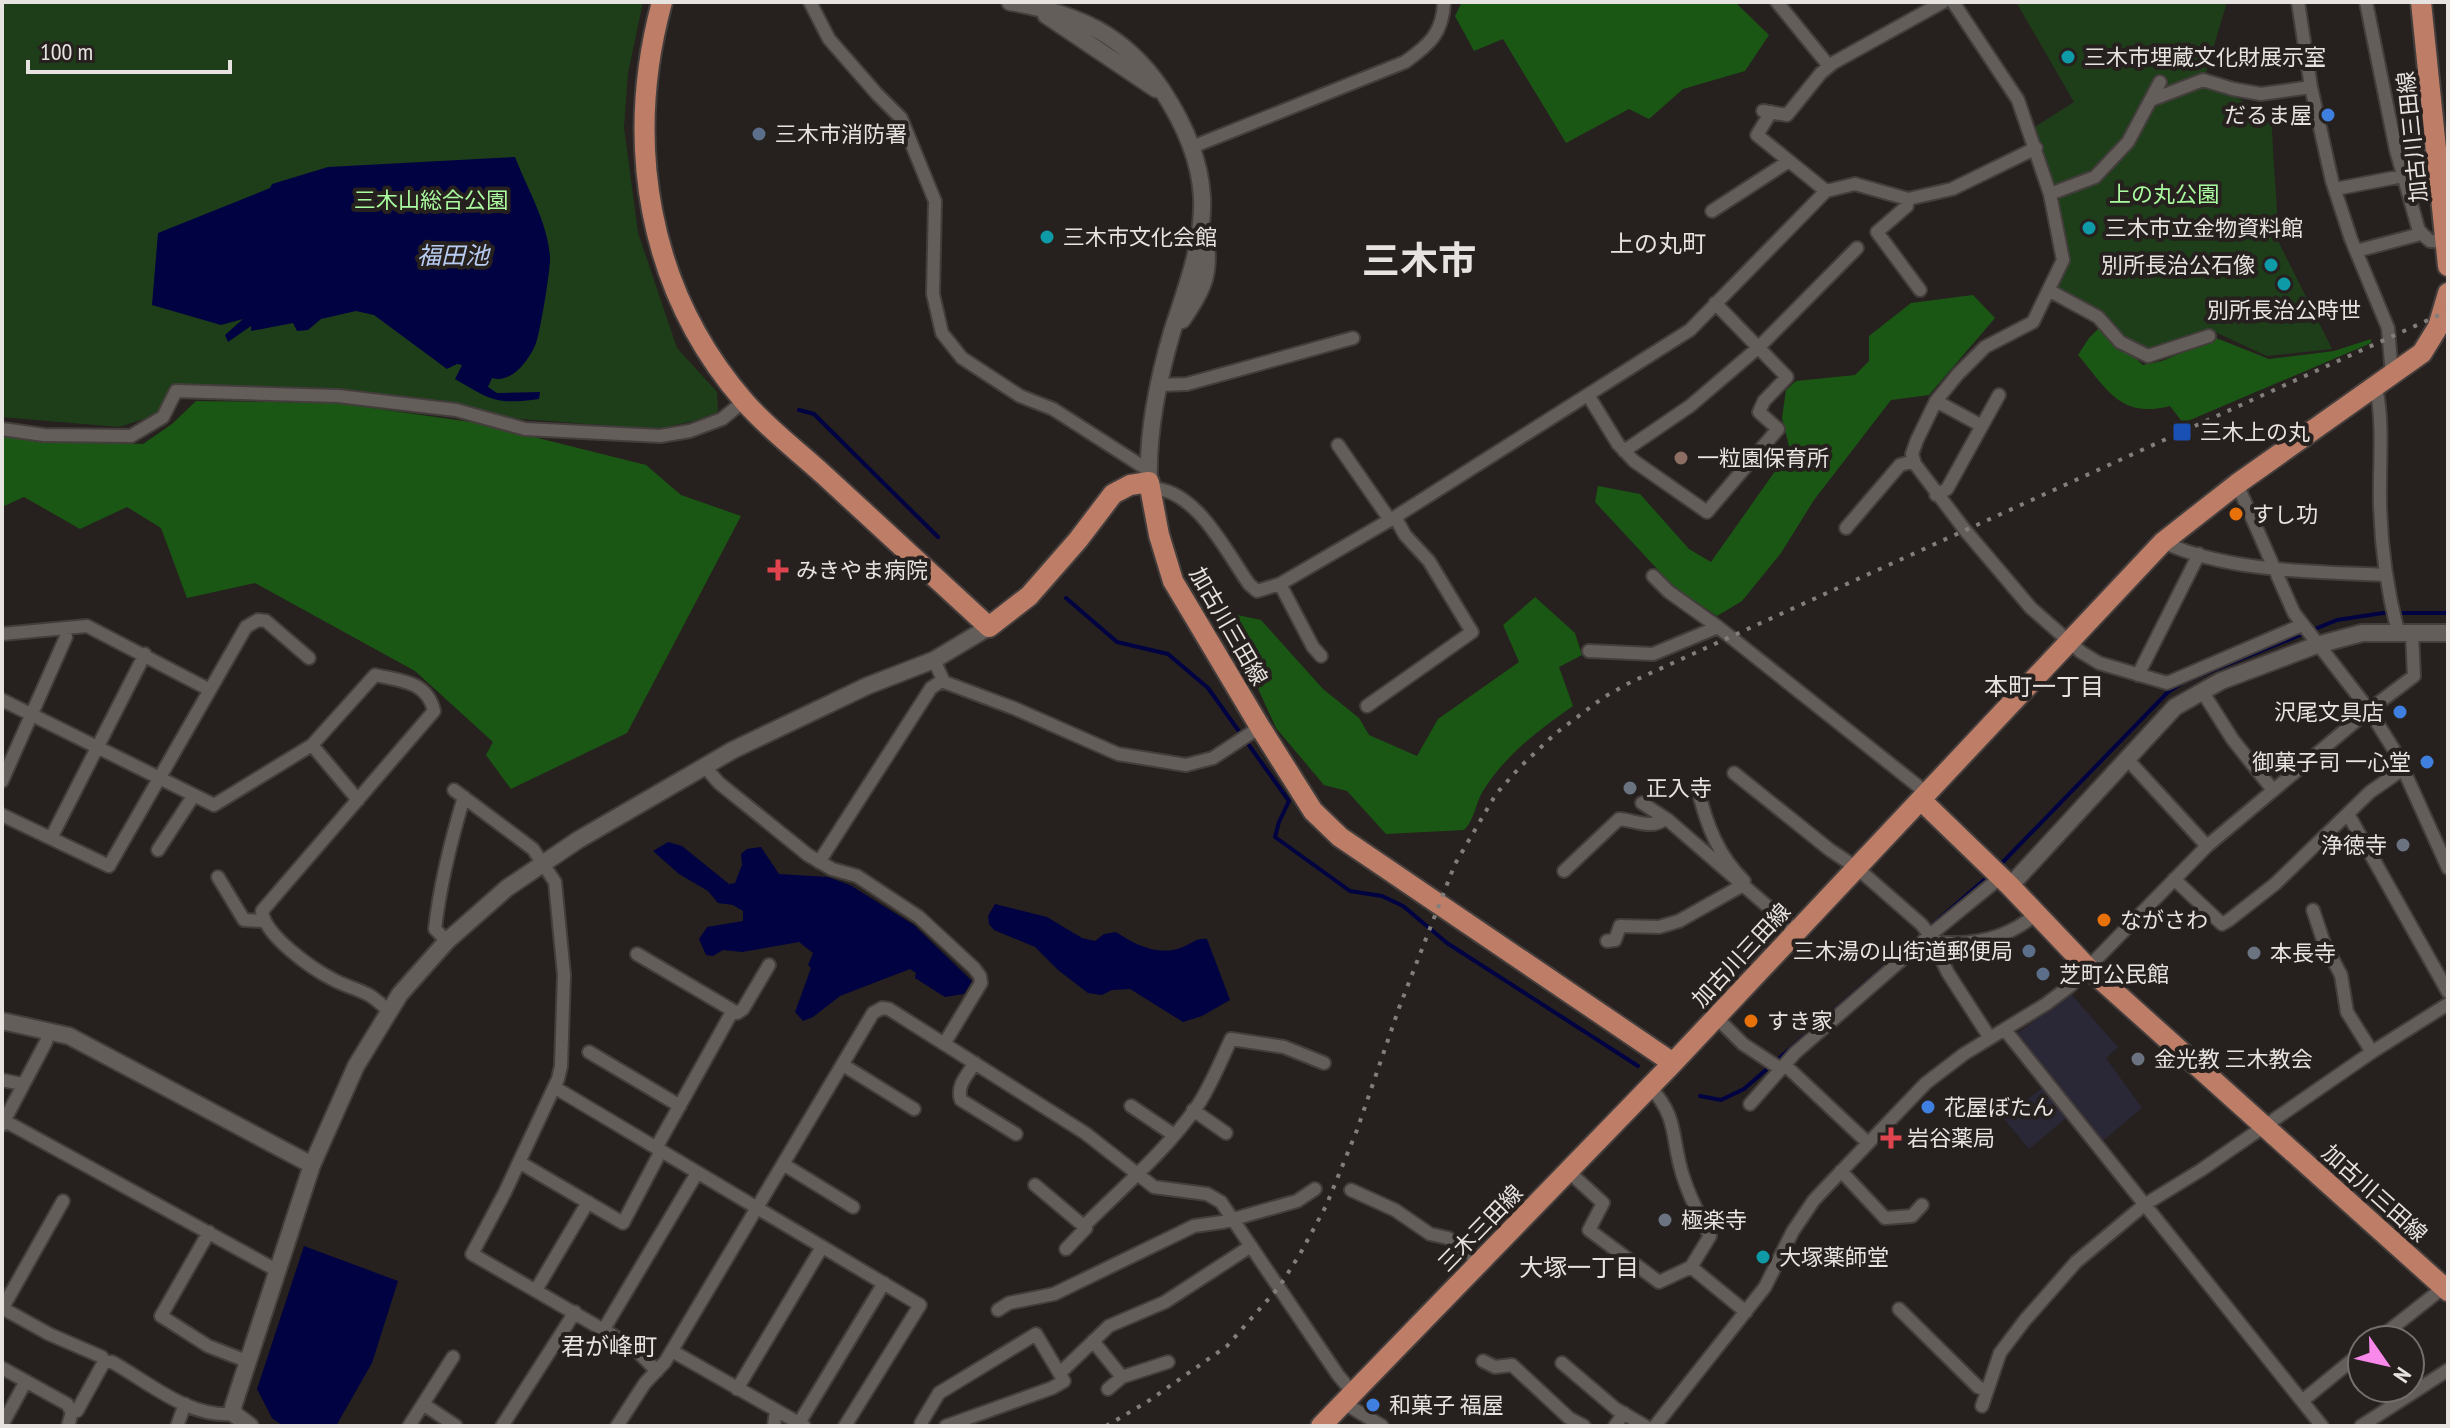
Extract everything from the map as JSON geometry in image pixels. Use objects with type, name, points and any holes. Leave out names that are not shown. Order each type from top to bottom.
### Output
[{"type":"main road","points":[[662,2],[653,36],[643,109],[647,181],[661,257],[698,338],[744,401],[989,627],[1029,596],[1113,494],[1149,480]]},
{"type":"main road","name":"加古川三田線","points":[[2421,2],[2448,266]]},
{"type":"main road","name":"加古川三田線","points":[[1149,480],[1159,535],[1173,581],[1313,811],[1340,837],[1673,1063],[2163,542],[2237,484],[2422,353],[2438,327],[2448,293]]},
{"type":"main road","name":"加古川三田線","points":[[1925,797],[2088,968],[2447,1287]]},
{"type":"main road","name":"三木三田線","points":[[1321,1426],[1673,1063]]},
{"type":"street","points":[[810,2],[829,39],[901,118],[924,173],[935,201],[933,294],[942,333],[962,358],[1020,396],[1053,409],[1149,480],[1195,507],[1257,591],[1280,584],[1393,518],[1690,330],[1826,191],[1855,184],[1908,199],[1952,189],[2036,148]]},
{"type":"street","points":[[1010,2],[1031,5],[1098,28],[1133,55],[1150,72],[1167,98],[1192,147],[1202,194],[1198,249],[1159,385],[1149,480]]},
{"type":"street","points":[[1192,147],[1405,62],[1428,46],[1443,21],[1444,2]]},
{"type":"street","points":[[1777,2],[1829,66]]},
{"type":"street","points":[[1826,191],[1757,135],[1767,112],[1787,115],[1829,66],[1943,2]]},
{"type":"street","points":[[1953,2],[2018,100],[2050,194],[2063,260],[2033,322],[1985,347],[1936,401],[1912,454],[1936,495],[2031,608],[2070,642],[2099,663],[2167,683],[2308,634],[2362,633],[2399,623],[2440,634]]},
{"type":"street","points":[[1655,1426],[1765,1287],[1793,1231],[1814,1200],[1926,1083],[1964,1054],[2046,1004],[2088,968],[2207,846],[2414,676],[2386,575],[2380,507],[2380,409],[2388,328],[2356,251],[2335,189],[2311,87],[2298,2]]},
{"type":"street","points":[[2366,2],[2396,150],[2421,232],[2430,241],[2447,242]]},
{"type":"street","points":[[2151,100],[2203,80],[2261,94],[2311,87]]},
{"type":"street","points":[[2050,194],[2095,177],[2128,142],[2160,82]]},
{"type":"street","points":[[2396,150],[2437,142]]},
{"type":"street","points":[[1712,211],[1789,161]]},
{"type":"street","points":[[2335,189],[2403,176]]},
{"type":"street","points":[[1908,199],[1907,206],[1877,232],[1920,290]]},
{"type":"street","points":[[2356,251],[2421,232]]},
{"type":"street","points":[[1624,451],[1690,406],[1759,347],[1857,248]]},
{"type":"street","points":[[2050,291],[2098,317],[2120,342],[2148,356],[2209,336]]},
{"type":"street","points":[[1588,395],[1624,451],[1634,461],[1707,512],[1778,429],[1759,412],[1764,401],[1787,377],[1715,303]]},
{"type":"street","points":[[1159,385],[1187,384],[1353,338]]},
{"type":"street","points":[[2,429],[44,435],[131,436],[163,417],[176,391],[338,396],[456,410],[525,429],[660,436],[690,431],[722,419],[744,401]]},
{"type":"street","points":[[1936,495],[1947,489],[1999,395]]},
{"type":"street","points":[[1936,401],[1982,426]]},
{"type":"street","points":[[1338,445],[1405,535],[1429,561],[1472,632],[1367,706]]},
{"type":"street","points":[[1846,528],[1900,465],[1914,461]]},
{"type":"street","points":[[2237,484],[2308,634],[2369,710],[2403,769],[2448,868]]},
{"type":"street","points":[[2163,542],[2199,554],[2275,569],[2386,575]]},
{"type":"street","points":[[2138,675],[2199,554]]},
{"type":"street","points":[[1653,576],[1925,797]]},
{"type":"street","points":[[1280,584],[1313,647],[1321,656]]},
{"type":"street","points":[[2,815],[109,866],[246,627],[258,620],[266,621],[309,658]]},
{"type":"street","points":[[2,634],[87,626],[210,690]]},
{"type":"street","points":[[234,1414],[233,1407],[312,1165],[356,1066],[389,1011],[419,971],[447,941],[507,888],[543,863],[733,750],[867,686],[934,660],[989,627]]},
{"type":"street","points":[[1589,651],[1653,654],[1718,627]]},
{"type":"street","points":[[2,781],[66,637],[65,628]]},
{"type":"street","points":[[1750,1104],[1783,1067],[1850,1004],[1932,939],[2127,759],[2175,707],[2308,634]]},
{"type":"street","points":[[51,838],[145,654]]},
{"type":"street","points":[[934,660],[943,680],[1118,754],[1186,765],[1213,758],[1260,727]]},
{"type":"street","points":[[2,700],[214,805],[312,745],[375,675],[416,685],[431,697],[434,711],[262,911],[263,921],[272,932],[303,960],[333,980],[371,996],[389,1011]]},
{"type":"street","points":[[819,862],[931,688],[943,680]]},
{"type":"street","points":[[2172,680],[2185,701]]},
{"type":"street","points":[[2202,691],[2233,740],[2273,790]]},
{"type":"street","points":[[312,745],[358,800]]},
{"type":"street","points":[[2127,759],[2207,846]]},
{"type":"street","points":[[705,767],[719,783],[819,862],[857,876],[919,917],[980,976],[981,983],[944,1044]]},
{"type":"street","points":[[2174,879],[2222,924],[2275,884],[2370,792],[2403,769]]},
{"type":"street","points":[[1734,773],[1797,825],[1857,868],[1921,924],[1990,1038]]},
{"type":"street","points":[[1698,790],[1707,825],[1730,867],[1744,881],[1743,885]]},
{"type":"street","points":[[447,941],[435,929],[459,794],[533,849],[555,882],[564,975],[561,1066],[519,1162],[472,1254],[633,1347],[657,1371]]},
{"type":"street","points":[[158,850],[194,795]]},
{"type":"street","points":[[1642,803],[1796,931]]},
{"type":"street","points":[[2348,814],[2448,992]]},
{"type":"street","points":[[1564,871],[1619,819],[1635,824],[1660,824],[1665,819]]},
{"type":"street","points":[[218,877],[244,920],[263,921]]},
{"type":"street","points":[[1607,941],[1615,940],[1620,926],[1659,927],[1679,921],[1743,885]]},
{"type":"street","points":[[2313,910],[2324,943],[2341,975],[2347,1012],[2372,1052]]},
{"type":"street","points":[[1932,939],[1981,942],[2025,924],[2036,914]]},
{"type":"street","points":[[637,954],[737,1013],[743,1009],[769,965]]},
{"type":"street","points":[[1982,1406],[2000,1353],[2076,1262],[2144,1205],[2448,1004]]},
{"type":"street","points":[[617,1426],[645,1383],[672,1351],[873,1013],[882,1008],[889,1009],[1085,1133],[1154,1187],[1207,1194],[1221,1202],[1338,1375],[1348,1398],[1382,1426]]},
{"type":"street","points":[[519,1162],[623,1223],[680,1106],[732,1012]]},
{"type":"street","points":[[1716,1017],[1743,1044],[1766,1061],[1783,1067],[1868,1143]]},
{"type":"street","points":[[2,1021],[69,1036],[312,1165]]},
{"type":"street","points":[[2005,1030],[2322,1426]]},
{"type":"street","points":[[49,1032],[3,1123],[278,1271]]},
{"type":"street","points":[[1066,1249],[1086,1228],[1084,1226],[1174,1135],[1193,1110],[1231,1039],[1284,1047],[1324,1063]]},
{"type":"street","points":[[589,1052],[680,1106]]},
{"type":"street","points":[[975,1063],[961,1085],[961,1100],[1016,1134]]},
{"type":"street","points":[[843,1065],[914,1109]]},
{"type":"street","points":[[2,1080],[22,1084]]},
{"type":"street","points":[[554,1087],[920,1305],[845,1426]]},
{"type":"street","points":[[1568,1171],[1603,1203],[1589,1230],[1659,1282],[1691,1267],[1710,1236],[1692,1202],[1665,1103],[1650,1087]]},
{"type":"street","points":[[1131,1106],[1174,1135]]},
{"type":"street","points":[[1193,1110],[1226,1133]]},
{"type":"street","points":[[783,1164],[853,1207]]},
{"type":"street","points":[[1841,1171],[1885,1218],[1912,1216],[1922,1205]]},
{"type":"street","points":[[604,1329],[697,1173]]},
{"type":"street","points":[[1035,1185],[1084,1226]]},
{"type":"street","points":[[998,1310],[1009,1303],[1054,1294],[1194,1226],[1297,1201],[1315,1189]]},
{"type":"street","points":[[1351,1190],[1395,1210],[1430,1234],[1448,1238],[1480,1262]]},
{"type":"street","points":[[63,1201],[2,1308],[49,1334],[102,1357],[104,1362]]},
{"type":"street","points":[[536,1290],[588,1202]]},
{"type":"street","points":[[209,1232],[161,1316],[208,1346],[249,1362]]},
{"type":"street","points":[[1060,1373],[1109,1326],[1165,1302],[1251,1246]]},
{"type":"street","points":[[737,1389],[822,1247]]},
{"type":"street","points":[[1691,1267],[1746,1312]]},
{"type":"street","points":[[672,1351],[802,1424],[884,1283]]},
{"type":"street","points":[[2398,1324],[2447,1287]]},
{"type":"street","points":[[1899,1309],[1978,1387],[1987,1391]]},
{"type":"street","points":[[502,1426],[575,1312]]},
{"type":"street","points":[[922,1426],[939,1393],[1036,1334],[1064,1381],[977,1421],[946,1426]]},
{"type":"street","points":[[1093,1341],[1122,1377]]},
{"type":"street","points":[[409,1426],[453,1357]]},
{"type":"street","points":[[1483,1361],[1495,1367],[1512,1365],[1569,1418],[1584,1426]]},
{"type":"street","points":[[104,1362],[112,1362],[185,1404],[218,1414],[234,1414],[250,1426]]},
{"type":"street","points":[[72,1412],[77,1411],[104,1362]]},
{"type":"street","points":[[1108,1389],[1122,1377],[1168,1362]]},
{"type":"street","points":[[1562,1363],[1645,1426]]},
{"type":"street","points":[[2302,1401],[2346,1365]]},
{"type":"street","points":[[2,1368],[67,1404],[72,1412],[68,1426]]},
{"type":"street","points":[[2361,1426],[2448,1370]]},
{"type":"street","points":[[2,1425],[26,1381]]},
{"type":"street","points":[[177,1426],[185,1404]]},
{"type":"street","points":[[423,1404],[456,1426]]},
{"type":"street","points":[[774,1426],[776,1410]]},
{"type":"street","points":[[1615,1426],[1624,1413]]},
{"type":"shaded area","points":[[2071,994],[2118,1047],[2106,1058],[2142,1108],[2100,1143],[2015,1035]]},
{"type":"shaded area","points":[[2042,1088],[2066,1118],[2029,1149],[2004,1119]]},
{"type":"green space","name":"三木山総合公園","points":[[2,2],[643,2],[628,73],[624,127],[638,233],[677,348],[717,392],[718,412],[656,429],[507,418],[445,401],[334,388],[174,385],[156,415],[119,427],[2,417]]},
{"type":"green space","points":[[1462,2],[1735,2],[1769,35],[1745,71],[1683,89],[1649,119],[1629,109],[1566,143],[1503,39],[1474,51],[1455,16]]},
{"type":"green space","name":"上の丸公園","points":[[2016,2],[2227,2],[2204,79],[2271,117],[2279,243],[2332,349],[2267,356],[2215,332],[2145,352],[2098,317],[2050,291],[2063,260],[2030,130],[2074,102]]},
{"type":"green space","points":[[1973,295],[1995,318],[1929,395],[1891,400],[1814,500],[1781,553],[1742,601],[1717,616],[1673,586],[1595,502],[1598,486],[1640,494],[1689,549],[1711,562],[1790,450],[1782,418],[1786,390],[1796,381],[1855,375],[1869,361],[1869,336],[1911,303]]},
{"type":"green space","points":[[2100,327],[2143,365],[2162,361],[2216,338],[2269,359],[2334,351],[2371,339],[2371,343],[2183,423],[2170,406],[2153,409],[2127,405],[2107,390],[2078,355]]},
{"type":"green space","points":[[196,401],[337,403],[478,423],[646,465],[681,495],[741,516],[627,733],[511,789],[486,755],[493,742],[415,671],[255,583],[187,598],[161,528],[127,507],[80,529],[24,497],[2,507],[2,437],[143,444],[172,424]]},
{"type":"green space","points":[[1535,597],[1575,633],[1582,655],[1559,667],[1573,706],[1512,754],[1483,791],[1464,830],[1386,834],[1347,791],[1324,785],[1276,728],[1223,612],[1261,620],[1323,689],[1359,718],[1369,735],[1417,756],[1438,719],[1519,662],[1503,625]]},
{"type":"water","name":"福田池","points":[[515,157],[545,231],[550,257],[549,273],[533,350],[518,370],[506,378],[492,378],[488,387],[497,393],[540,392],[539,399],[503,401],[477,392],[455,379],[462,365],[447,369],[374,315],[356,311],[321,319],[308,330],[297,331],[293,323],[251,331],[251,326],[228,342],[225,335],[243,319],[221,325],[152,305],[158,233],[270,188],[272,184],[328,167]]},
{"type":"water","points":[[668,842],[682,846],[729,884],[735,883],[742,865],[741,854],[747,849],[761,847],[779,874],[828,877],[850,885],[914,925],[972,981],[964,994],[945,997],[915,978],[916,973],[910,969],[840,996],[803,1021],[795,1012],[811,968],[808,965],[813,953],[799,942],[742,952],[723,950],[713,956],[706,955],[699,939],[707,927],[743,921],[743,911],[733,905],[718,903],[708,891],[679,874],[653,851]]},
{"type":"water","points":[[995,904],[1047,917],[1082,938],[1095,941],[1104,934],[1116,932],[1139,945],[1166,951],[1207,939],[1230,1000],[1202,1016],[1183,1022],[1130,989],[1112,990],[1102,995],[1088,993],[1035,947],[994,930],[988,916]]},
{"type":"water","points":[[304,1246],[398,1281],[372,1363],[336,1426],[283,1426],[272,1418],[257,1389]]},
{"type":"waterway","points":[[799,410],[814,414],[938,537]]},
{"type":"waterway","points":[[1066,598],[1117,642],[1168,654],[1208,688],[1289,801],[1275,837],[1350,891],[1382,896],[1403,906],[1447,943],[1638,1066]]},
{"type":"waterway","points":[[2000,865],[2168,692],[2182,683],[2337,620],[2383,613],[2448,613]]},
{"type":"waterway","points":[[1700,1096],[1721,1100],[1744,1089],[1991,874]]},
{"type":"waterway","points":[[2429,1389],[2445,1379]]},
{"type":"railway","points":[[1106,1426],[1147,1402],[1227,1346],[1279,1287],[1326,1206],[1455,864],[1496,794],[1556,733],[1604,697],[1631,682],[2448,311]]},
{"type":"place","name":"三木市埋蔵文化財展示室","points":[[2068,57]]},
{"type":"place","name":"だるま屋","points":[[2328,115]]},
{"type":"place","name":"三木市消防署","points":[[759,134]]},
{"type":"place","name":"三木市立金物資料館","points":[[2089,228]]},
{"type":"place","name":"三木市文化会館","points":[[1047,237]]},
{"type":"place","name":"別所長治公石像","points":[[2271,265]]},
{"type":"place","name":"別所長治公時世","points":[[2284,284]]},
{"type":"place","name":"三木上の丸","points":[[2182,432]]},
{"type":"place","name":"一粒園保育所","points":[[1681,458]]},
{"type":"place","name":"すし功","points":[[2236,514]]},
{"type":"place","name":"みきやま病院","points":[[778,570]]},
{"type":"place","name":"沢尾文具店","points":[[2400,712]]},
{"type":"place","name":"御菓子司 一心堂","points":[[2427,762]]},
{"type":"place","name":"正入寺","points":[[1630,788]]},
{"type":"place","name":"浄徳寺","points":[[2403,845]]},
{"type":"place","name":"ながさわ","points":[[2104,920]]},
{"type":"place","name":"三木湯の山街道郵便局","points":[[2029,951]]},
{"type":"place","name":"本長寺","points":[[2254,953]]},
{"type":"place","name":"芝町公民館","points":[[2043,974]]},
{"type":"place","name":"すき家","points":[[1751,1021]]},
{"type":"place","name":"金光教 三木教会","points":[[2138,1059]]},
{"type":"place","name":"花屋ぼたん","points":[[1928,1107]]},
{"type":"place","name":"岩谷薬局","points":[[1891,1138]]},
{"type":"place","name":"極楽寺","points":[[1665,1220]]},
{"type":"place","name":"大塚薬師堂","points":[[1763,1257]]},
{"type":"place","name":"和菓子 福屋","points":[[1373,1405]]},
{"type":"district","name":"上の丸町","points":[[1658,244]]},
{"type":"district","name":"三木市","points":[[1419,261]]},
{"type":"district","name":"本町一丁目","points":[[2044,687]]},
{"type":"district","name":"大塚一丁目","points":[[1579,1268]]},
{"type":"district","name":"君が峰町","points":[[609,1347]]}]
